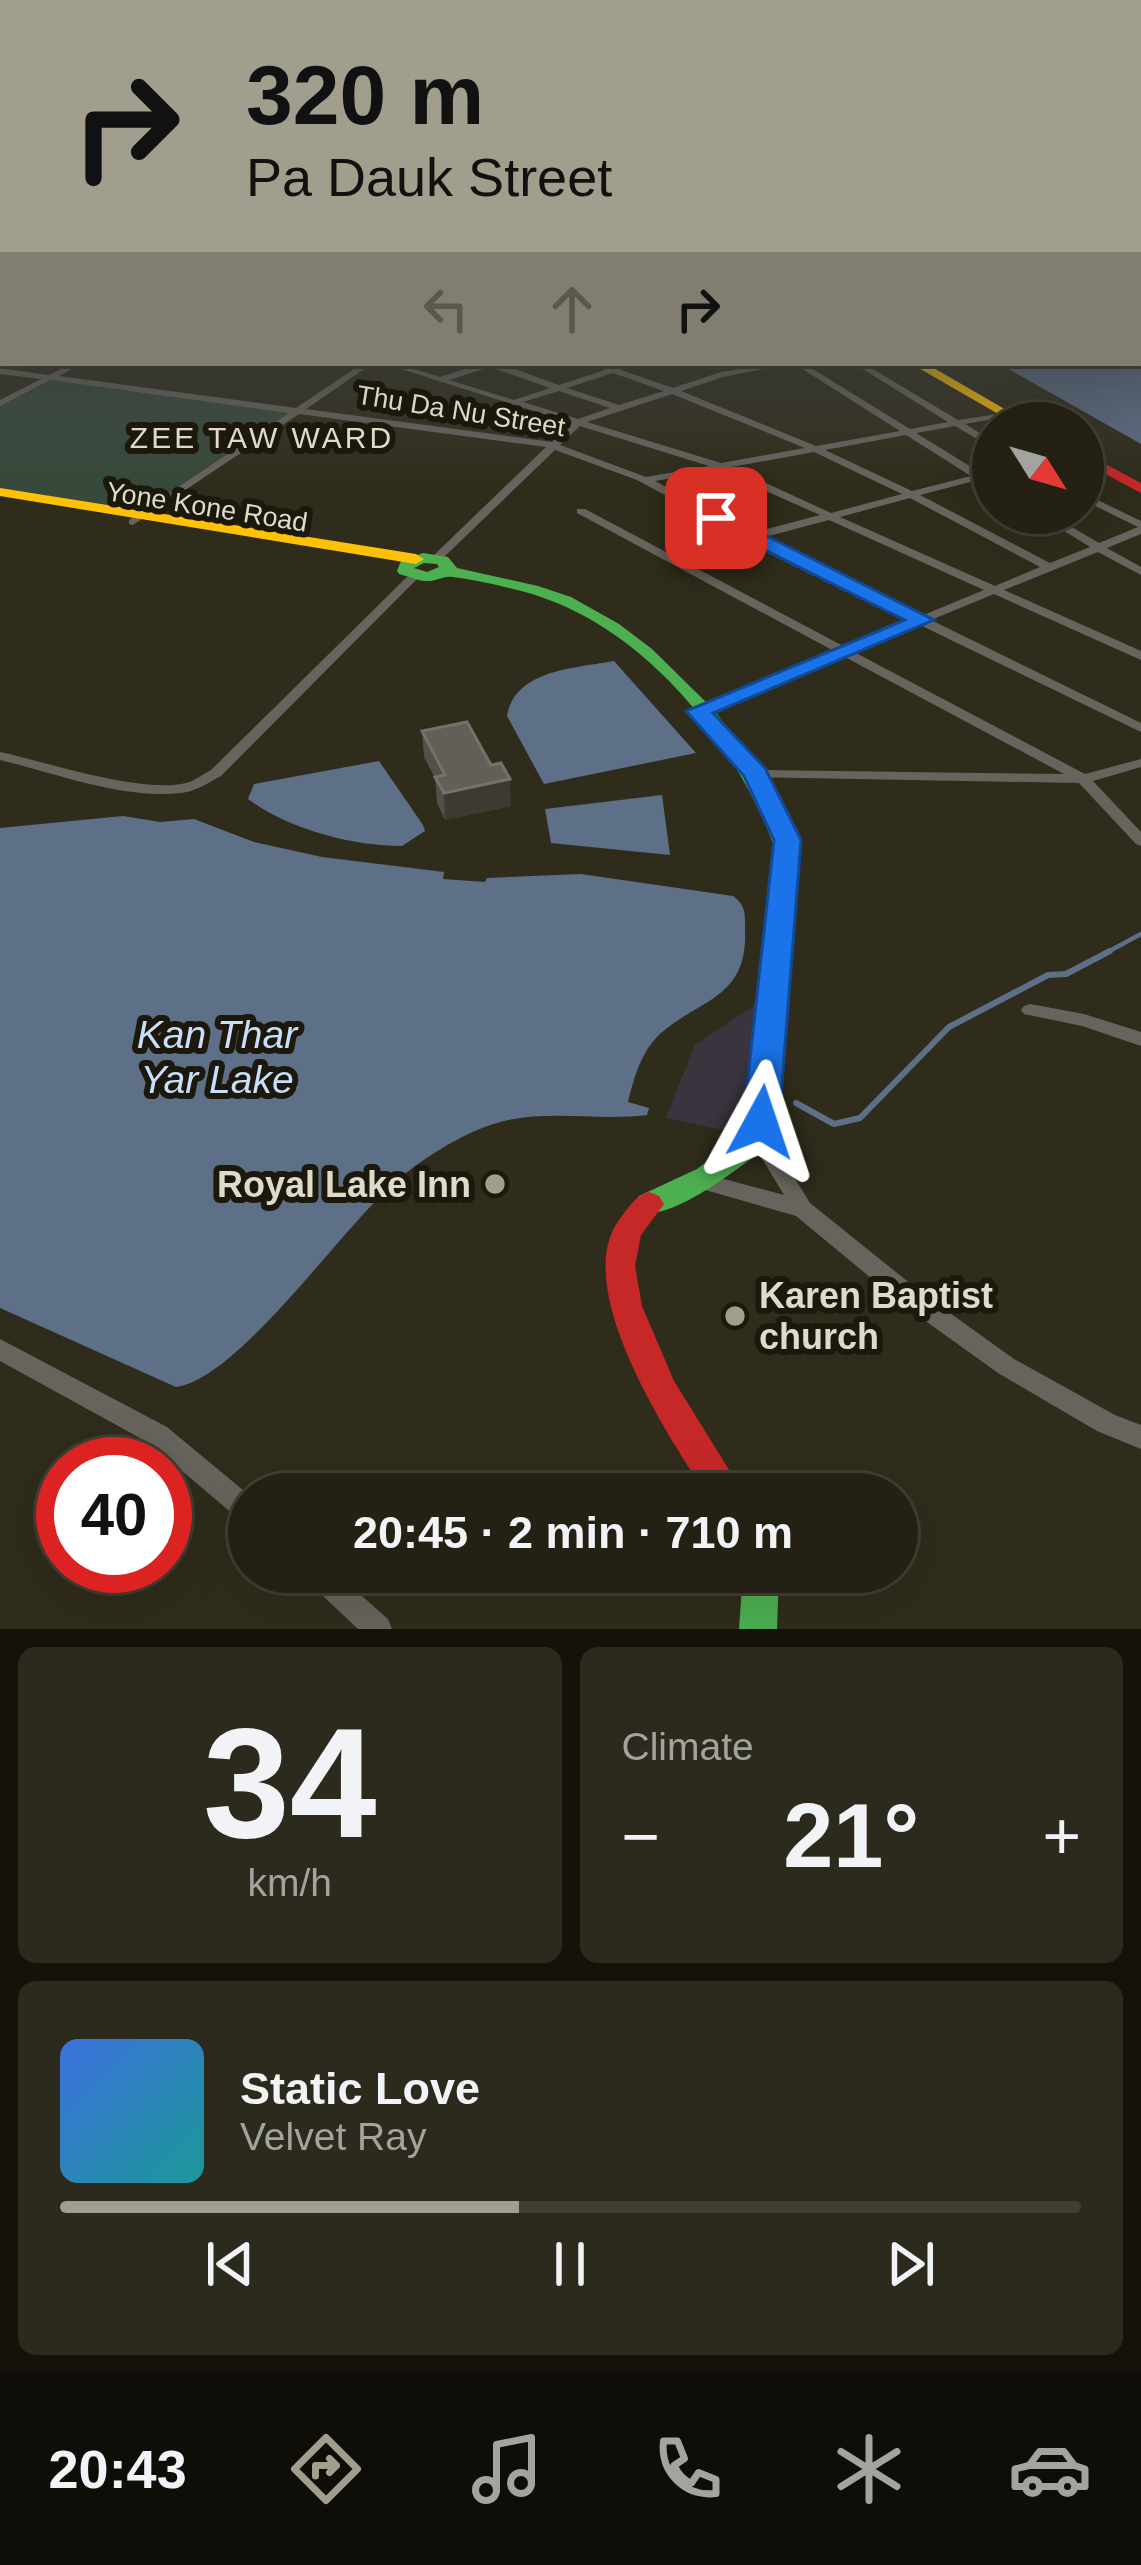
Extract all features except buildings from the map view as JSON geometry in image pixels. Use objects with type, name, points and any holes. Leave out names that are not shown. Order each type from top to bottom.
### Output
[{"type":"street","points":[[0,403],[72,366]]},
{"type":"street","points":[[139,519],[364,366]]},
{"type":"street","points":[[396,366],[717,465],[1141,656]]},
{"type":"street","points":[[440,380],[481,366]]},
{"type":"street","points":[[499,366],[618,408]]},
{"type":"street","points":[[602,366],[815,447],[913,491],[1048,567]]},
{"type":"street","points":[[513,403],[622,366]]},
{"type":"street","points":[[0,756],[145,787],[178,789],[199,783],[216,773],[424,566],[578,422],[721,375],[771,366]]},
{"type":"street","points":[[802,366],[972,472]]},
{"type":"street","points":[[861,366],[972,433]]},
{"type":"street","points":[[921,366],[986,402]]},
{"type":"street","name":"Thu Da Nu Street","points":[[0,371],[551,445],[646,481],[1141,728]]},
{"type":"street","points":[[646,481],[901,430],[972,421]]},
{"type":"street","points":[[1104,468],[1141,489]]},
{"type":"street","points":[[751,537],[972,477]]},
{"type":"street","points":[[0,492],[536,590],[597,616],[634,646],[755,773],[783,824],[789,857],[760,1130],[803,1209],[972,1343],[1106,1423],[1141,1437]]},
{"type":"street","name":"Yone Kone Road","points":[[0,501],[139,519]]},
{"type":"street","points":[[1104,507],[1141,527]]},
{"type":"street","points":[[581,511],[1082,778],[1141,841]]},
{"type":"street","points":[[698,711],[1141,527]]},
{"type":"street","points":[[1075,534],[1141,572]]},
{"type":"street","points":[[755,773],[1082,778],[1141,764]]},
{"type":"street","points":[[1030,1010],[1084,1020],[1141,1040]]},
{"type":"street","points":[[713,1473],[646,1360],[621,1283],[621,1252],[631,1222],[652,1203],[700,1181],[760,1130]]},
{"type":"street","points":[[700,1181],[803,1209]]},
{"type":"street","points":[[0,1348],[158,1435],[228,1493]]},
{"type":"street","points":[[339,1593],[378,1629]]},
{"type":"street","points":[[758,1629],[760,1593]]},
{"type":"shaded area","points":[[761,1001],[749,1115],[732,1132],[666,1118],[695,1045]]},
{"type":"green space","points":[[57,378],[295,410],[144,515],[0,492],[0,406]]},
{"type":"water","points":[[1003,366],[1141,366],[1141,444],[1104,423],[1104,402],[1067,402]]},
{"type":"water","points":[[614,661],[696,753],[544,784],[507,716],[512,700],[550,673]]},
{"type":"water","points":[[379,761],[425,831],[402,846],[321,834],[248,799],[254,784]]},
{"type":"water","points":[[662,795],[670,855],[551,843],[545,809]]},
{"type":"water","name":"Kan Thar Yar Lake","points":[[123,816],[160,822],[194,819],[254,842],[322,857],[444,872],[443,879],[485,882],[487,878],[581,874],[733,896],[744,910],[744,952],[731,983],[720,994],[661,1033],[648,1048],[628,1102],[649,1108],[647,1115],[502,1121],[448,1145],[396,1181],[229,1358],[201,1378],[176,1387],[0,1308],[0,828]]},
{"type":"waterway","points":[[1104,954],[1141,934]]},
{"type":"waterway","points":[[796,1103],[834,1124],[860,1118],[949,1027],[1048,975],[1066,974],[1110,951]]},
{"type":"traffic: fast","points":[[423,558],[442,560],[449,568],[429,577],[405,571],[407,564],[423,558]]},
{"type":"traffic: fast","points":[[448,571],[549,594],[581,608],[646,653],[708,714],[735,749],[758,785],[789,857],[759,1137],[707,1177],[649,1204]]},
{"type":"traffic: fast","points":[[758,1629],[760,1593]]},
{"type":"traffic: slow","points":[[921,366],[986,402]]},
{"type":"traffic: slow","points":[[0,492],[416,559]]},
{"type":"traffic: jam","points":[[1104,468],[1141,489]]},
{"type":"traffic: jam","points":[[649,1204],[627,1231],[620,1266],[626,1306],[663,1391],[712,1473]]},
{"type":"place","name":"Royal Lake Inn","points":[[495,1184]]},
{"type":"place","name":"Karen Baptist church","points":[[735,1316]]},
{"type":"district","name":"ZEE TAW WARD","points":[[262,437]]},
{"type":"route","points":[[716,518],[923,620],[698,711],[755,773],[788,840],[761,1122]]}]
